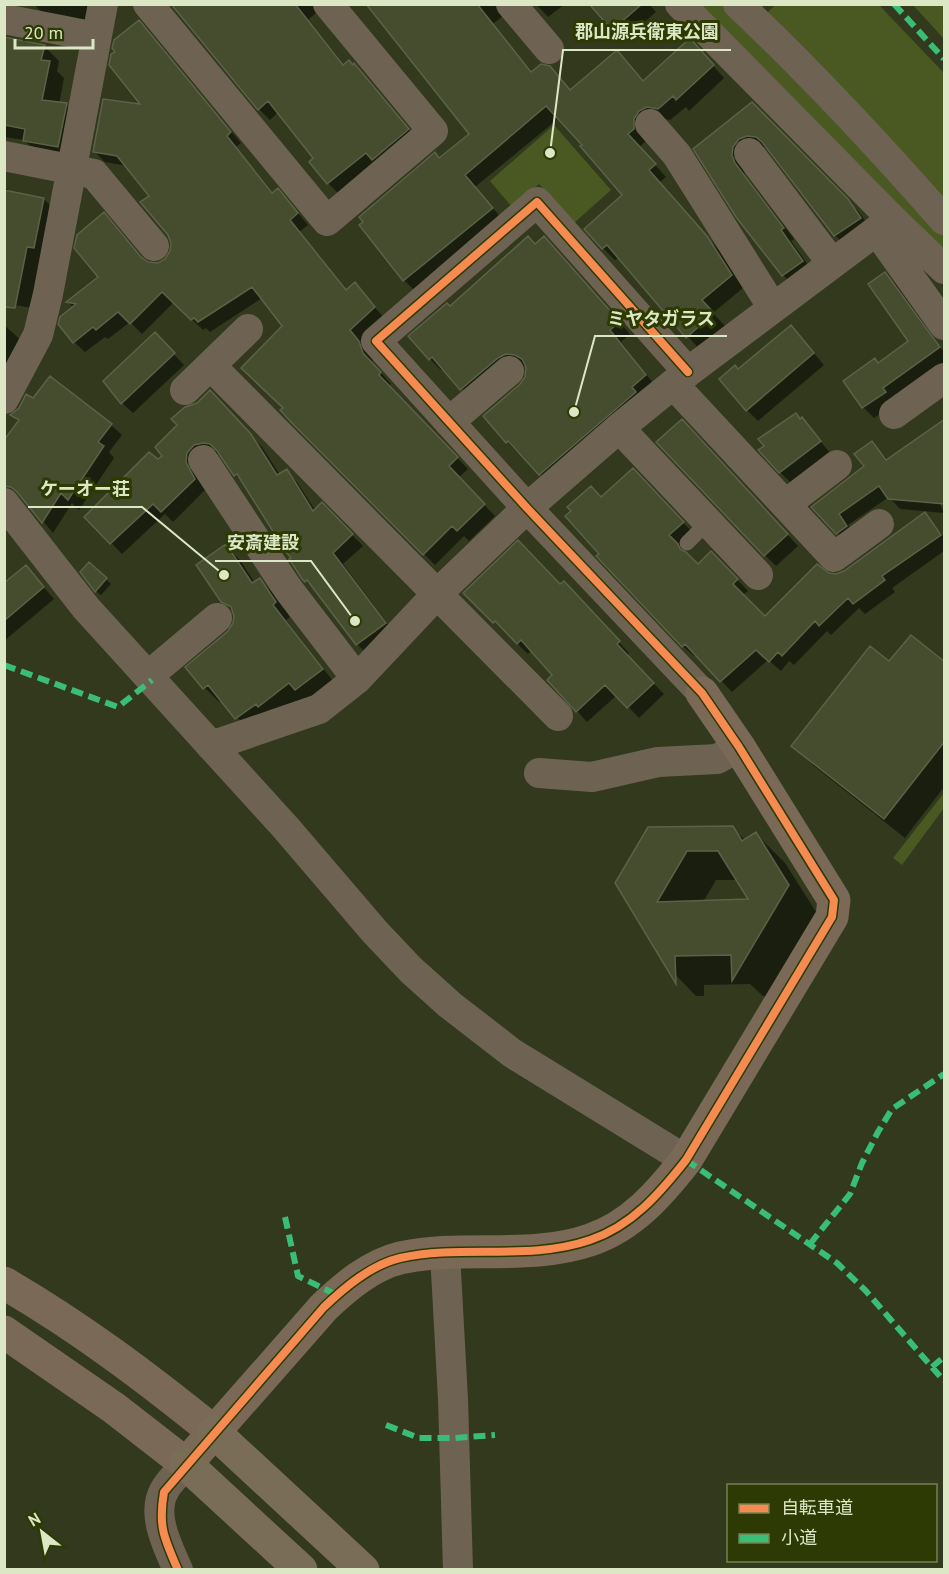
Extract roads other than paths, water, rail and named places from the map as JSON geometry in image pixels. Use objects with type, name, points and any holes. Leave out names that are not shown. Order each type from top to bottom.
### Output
[{"type":"highway","points":[[214,1432],[363,1569]]},
{"type":"highway","points":[[186,1464],[301,1569]]},
{"type":"street","points":[[4,399],[38,335],[103,4]]},
{"type":"street","points":[[148,4],[327,221],[433,131],[328,4]]},
{"type":"street","points":[[512,4],[549,49]]},
{"type":"street","points":[[680,4],[885,225],[945,269]]},
{"type":"street","points":[[738,4],[784,49],[945,220]]},
{"type":"street","points":[[4,19],[96,37]]},
{"type":"street","points":[[650,124],[677,155],[773,308]]},
{"type":"street","points":[[749,153],[832,263]]},
{"type":"street","points":[[4,156],[94,174],[154,246]]},
{"type":"street","points":[[178,1569],[163,1535],[160,1513],[164,1491],[324,1306],[346,1286],[400,1258],[445,1253],[548,1250],[589,1241],[632,1218],[660,1194],[686,1160],[832,917],[834,900],[739,747],[702,693],[527,508],[376,341],[537,202],[786,504],[834,556],[879,524]]},
{"type":"street","points":[[211,746],[319,709],[357,679],[438,593],[527,508],[619,428],[681,378],[885,225]]},
{"type":"street","points":[[885,225],[945,325]]},
{"type":"street","points":[[185,390],[248,329]]},
{"type":"street","points":[[211,366],[558,716]]},
{"type":"street","points":[[449,422],[509,371]]},
{"type":"street","points":[[894,414],[945,378]]},
{"type":"street","points":[[619,428],[758,575]]},
{"type":"street","points":[[203,460],[288,589],[357,679]]},
{"type":"street","points":[[786,504],[837,465]]},
{"type":"street","points":[[4,503],[86,608],[286,828],[375,932],[411,970],[442,998],[513,1053],[686,1160]]},
{"type":"street","points":[[148,676],[217,618]]},
{"type":"street","points":[[539,773],[592,777],[658,762],[717,759],[739,747]]},
{"type":"street","points":[[445,1253],[453,1399],[458,1569]]},
{"type":"street","points":[[4,1284],[50,1310],[131,1366],[214,1432]]},
{"type":"street","points":[[4,1332],[114,1408],[186,1464]]},
{"type":"lane","points":[[687,543],[708,522]]},
{"type":"place","name":"郡山源兵衛東公園","points":[[550,153]]},
{"type":"place","name":"ミヤタガラス","points":[[574,412]]},
{"type":"place","name":"ケーオー荘","points":[[224,575]]},
{"type":"place","name":"安斎建設","points":[[355,621]]}]
